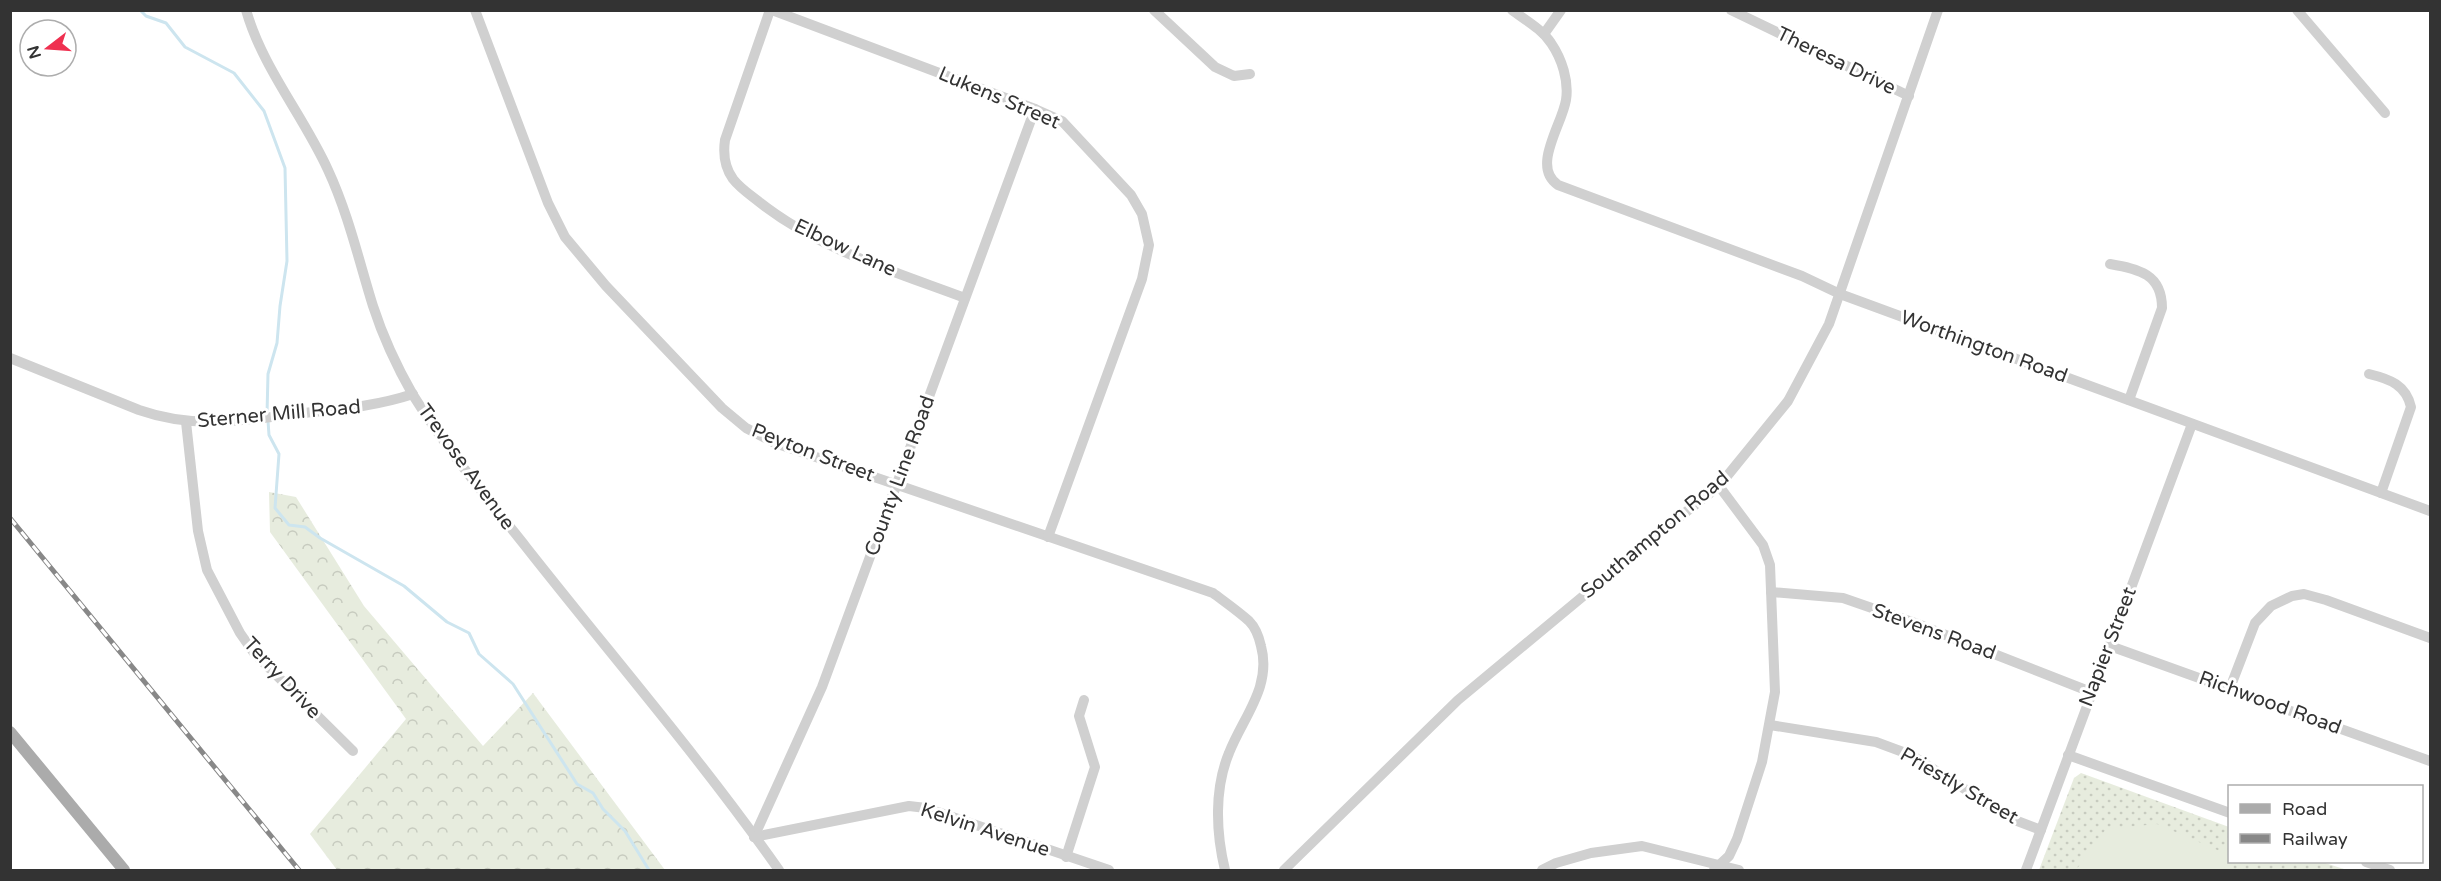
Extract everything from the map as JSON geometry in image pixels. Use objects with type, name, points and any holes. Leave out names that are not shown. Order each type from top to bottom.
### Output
[{"type":"main road","points":[[10,732],[119,869]]},
{"type":"street","name":"Trevose Avenue","points":[[246,10],[269,68],[317,146],[329,171],[348,221],[384,338],[413,394],[507,523],[717,786],[779,870]]},
{"type":"street","name":"Peyton Street","points":[[475,10],[555,220],[565,237],[594,273],[738,422],[775,443],[1213,593],[1250,623],[1258,635],[1264,670],[1261,689],[1228,754],[1222,778],[1218,821],[1220,850],[1225,870]]},
{"type":"street","name":"Lukens Street","points":[[771,10],[1062,121],[1131,195],[1143,214],[1149,245],[1142,279],[1048,537]]},
{"type":"street","name":"Elbow Lane","points":[[771,10],[725,140],[725,160],[733,179],[765,207],[820,240],[964,298]]},
{"type":"street","points":[[1154,10],[1215,67],[1234,76],[1250,74]]},
{"type":"street","points":[[1512,10],[1544,34],[1561,10]]},
{"type":"street","name":"Theresa Drive","points":[[1731,10],[1909,96]]},
{"type":"street","name":"Southampton Road","points":[[1284,870],[1458,700],[1719,486],[1788,400],[1829,324],[1938,10]]},
{"type":"street","points":[[2297,10],[2385,113]]},
{"type":"street","name":"Worthington Road","points":[[1544,34],[1559,58],[1567,86],[1566,100],[1547,159],[1550,180],[1565,189],[1802,276],[1840,294],[2430,511]]},
{"type":"street","name":"County Line Road","points":[[754,837],[822,687],[1035,109]]},
{"type":"street","points":[[2110,264],[2152,278],[2162,296],[2162,308],[2129,400]]},
{"type":"street","name":"Sterner Mill Road","points":[[10,358],[139,410],[186,422],[217,423],[376,405],[413,394]]},
{"type":"street","points":[[2369,374],[2385,378],[2400,386],[2409,397],[2410,407],[2381,493]]},
{"type":"street","name":"Terry Drive","points":[[186,422],[198,531],[207,570],[240,633],[254,653],[353,751]]},
{"type":"street","name":"Napier Street","points":[[2026,870],[2192,424]]},
{"type":"street","points":[[1716,868],[1729,856],[1737,839],[1762,762],[1775,692],[1770,565],[1763,544],[1719,486]]},
{"type":"street","name":"Stevens Road","points":[[1772,592],[1843,598],[1915,623],[2091,692]]},
{"type":"street","points":[[2230,688],[2255,623],[2271,606],[2292,596],[2304,594],[2326,600],[2430,638]]},
{"type":"street","name":"Richwood Road","points":[[2110,646],[2430,760]]},
{"type":"street","points":[[1065,856],[1095,767],[1079,716],[1084,700]]},
{"type":"street","name":"Priestly Street","points":[[1770,725],[1876,742],[1893,748],[1911,755],[2012,819],[2041,830]]},
{"type":"street","points":[[2068,755],[2228,813]]},
{"type":"street","name":"Kelvin Avenue","points":[[754,837],[909,806],[926,808],[1109,870]]},
{"type":"street","points":[[1542,870],[1556,863],[1591,853],[1642,846],[1716,868],[1739,870]]},
{"type":"street","points":[[2372,863],[2391,870]]},
{"type":"green space","points":[[269,492],[296,497],[364,606],[483,746],[533,693],[665,870],[337,870],[310,834],[406,719],[270,532]]},
{"type":"green space","points":[[2081,773],[2228,827],[2228,863],[2325,863],[2347,870],[2039,870],[2074,778]]},
{"type":"green space","points":[[2157,824],[2228,855],[2228,858],[2224,870],[2076,870],[2106,829]]},
{"type":"waterway","points":[[140,10],[146,16],[166,23],[185,47],[234,73],[264,111],[285,168],[287,261],[277,343],[268,374],[267,414]]},
{"type":"waterway","points":[[268,421],[269,435],[279,454],[275,508],[289,525],[305,527],[404,586],[447,622],[469,633],[479,654],[513,684],[577,784],[593,793],[603,809],[625,831],[649,870]]},
{"type":"railway","points":[[10,518],[299,870]]}]
